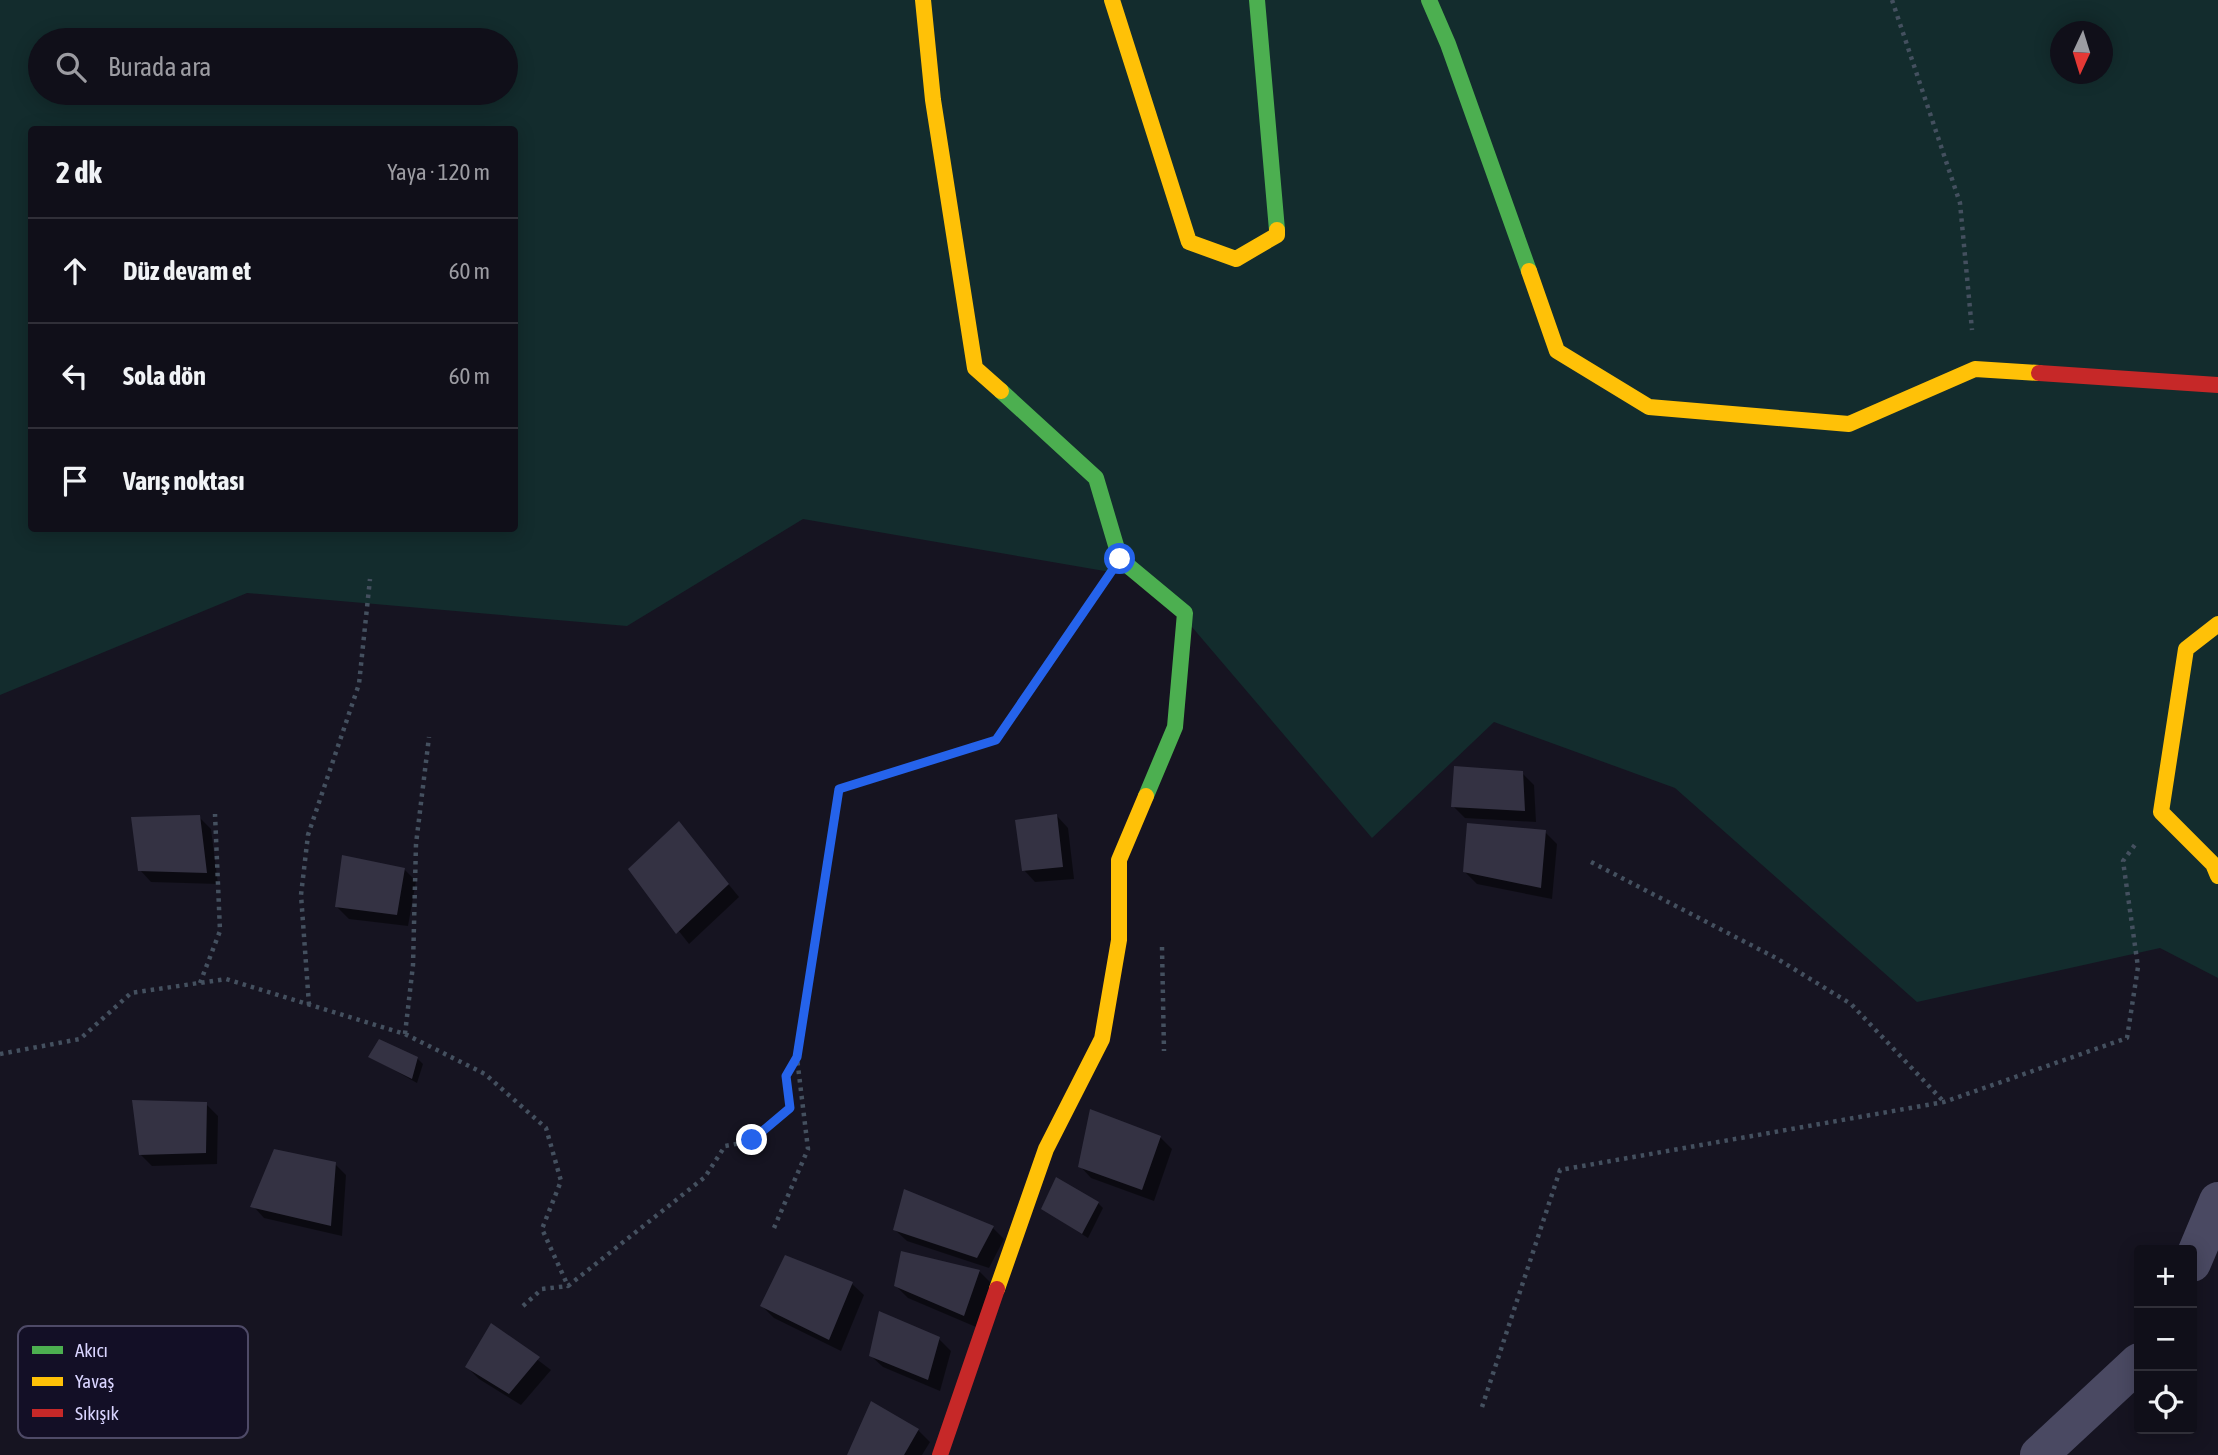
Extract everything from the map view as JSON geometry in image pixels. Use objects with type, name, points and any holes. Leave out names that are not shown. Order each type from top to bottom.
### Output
[{"type":"street","points":[[923,0],[933,100],[975,368],[1096,478],[1120,559],[1185,613],[1175,727],[1119,860],[1119,940],[1102,1039],[1046,1149],[940,1455]]},
{"type":"street","points":[[1112,0],[1189,242],[1236,259],[1277,235],[1256,0]]},
{"type":"street","points":[[1429,0],[1448,44],[1557,351],[1649,407],[1849,424],[1975,369],[2218,385]]},
{"type":"street","points":[[2218,624],[2186,649],[2161,812],[2213,864],[2218,876]]},
{"type":"street","points":[[2197,1251],[2218,1201]]},
{"type":"street","points":[[2039,1455],[2134,1367]]},
{"type":"path","points":[[1892,0],[1960,203],[1975,369]]},
{"type":"path","points":[[774,1228],[808,1149],[797,1057],[839,789],[996,740],[1120,559]]},
{"type":"path","points":[[309,1005],[301,895],[308,835],[359,684],[370,579]]},
{"type":"path","points":[[405,1034],[413,965],[416,844],[429,737]]},
{"type":"path","points":[[1482,1407],[1560,1170],[1944,1102],[2127,1038],[2138,967],[2123,861],[2161,812]]},
{"type":"path","points":[[200,983],[220,930],[215,814]]},
{"type":"path","points":[[1591,862],[1651,890],[1776,958],[1851,1004],[1944,1102]]},
{"type":"path","points":[[0,1054],[80,1039],[131,993],[226,979],[405,1034],[485,1074],[546,1128],[561,1181],[542,1229],[568,1286]]},
{"type":"path","points":[[523,1306],[542,1289],[568,1286],[705,1177],[725,1146],[752,1140],[790,1108],[786,1076],[797,1057]]},
{"type":"green space","points":[[0,0],[2218,0],[2218,978],[2160,948],[1917,1002],[1675,788],[1494,722],[1372,838],[1151,579],[803,519],[627,626],[247,593],[0,695]]},
{"type":"building","points":[[1454,766],[1523,771],[1525,811],[1451,807]]},
{"type":"building","points":[[1057,814],[1063,867],[1022,871],[1015,820]]},
{"type":"building","points":[[200,815],[207,873],[138,871],[131,817]]},
{"type":"building","points":[[679,821],[729,884],[676,934],[628,869]]},
{"type":"building","points":[[1467,823],[1546,830],[1541,888],[1463,872]]},
{"type":"building","points":[[342,855],[405,868],[397,915],[335,907]]},
{"type":"building","points":[[379,1039],[418,1057],[412,1079],[368,1057]]},
{"type":"building","points":[[132,1100],[207,1102],[206,1153],[139,1155]]},
{"type":"building","points":[[1090,1109],[1161,1136],[1142,1190],[1078,1167]]},
{"type":"building","points":[[274,1149],[336,1162],[331,1226],[250,1207]]},
{"type":"building","points":[[1056,1177],[1099,1202],[1082,1234],[1041,1209]]},
{"type":"building","points":[[904,1189],[994,1226],[977,1258],[893,1230]]},
{"type":"building","points":[[901,1251],[980,1270],[964,1316],[894,1286]]},
{"type":"building","points":[[785,1255],[853,1282],[829,1340],[760,1306]]},
{"type":"building","points":[[879,1311],[940,1337],[928,1380],[869,1356]]},
{"type":"building","points":[[491,1323],[540,1357],[509,1394],[465,1367]]},
{"type":"building","points":[[871,1401],[919,1429],[904,1455],[847,1455]]},
{"type":"traffic: fast","points":[[1257,0],[1277,230]]},
{"type":"traffic: fast","points":[[1429,0],[1448,44],[1529,271]]},
{"type":"traffic: fast","points":[[1001,391],[1096,478],[1120,559],[1185,613],[1175,727],[1146,796]]},
{"type":"traffic: slow","points":[[923,0],[933,100],[975,368],[1001,391]]},
{"type":"traffic: slow","points":[[1112,0],[1189,242],[1236,259],[1277,235],[1277,230]]},
{"type":"traffic: slow","points":[[1529,271],[1557,351],[1649,407],[1849,424],[1975,369],[2039,373]]},
{"type":"traffic: slow","points":[[2218,624],[2186,649],[2161,812],[2213,864],[2218,876]]},
{"type":"traffic: slow","points":[[997,1289],[1046,1149],[1102,1039],[1119,940],[1119,860],[1146,796]]},
{"type":"traffic: jam","points":[[2039,373],[2218,385]]},
{"type":"traffic: jam","points":[[940,1455],[997,1289]]},
{"type":"route","points":[[752,1140],[790,1108],[786,1076],[797,1057],[839,789],[996,740],[1120,559]]}]
